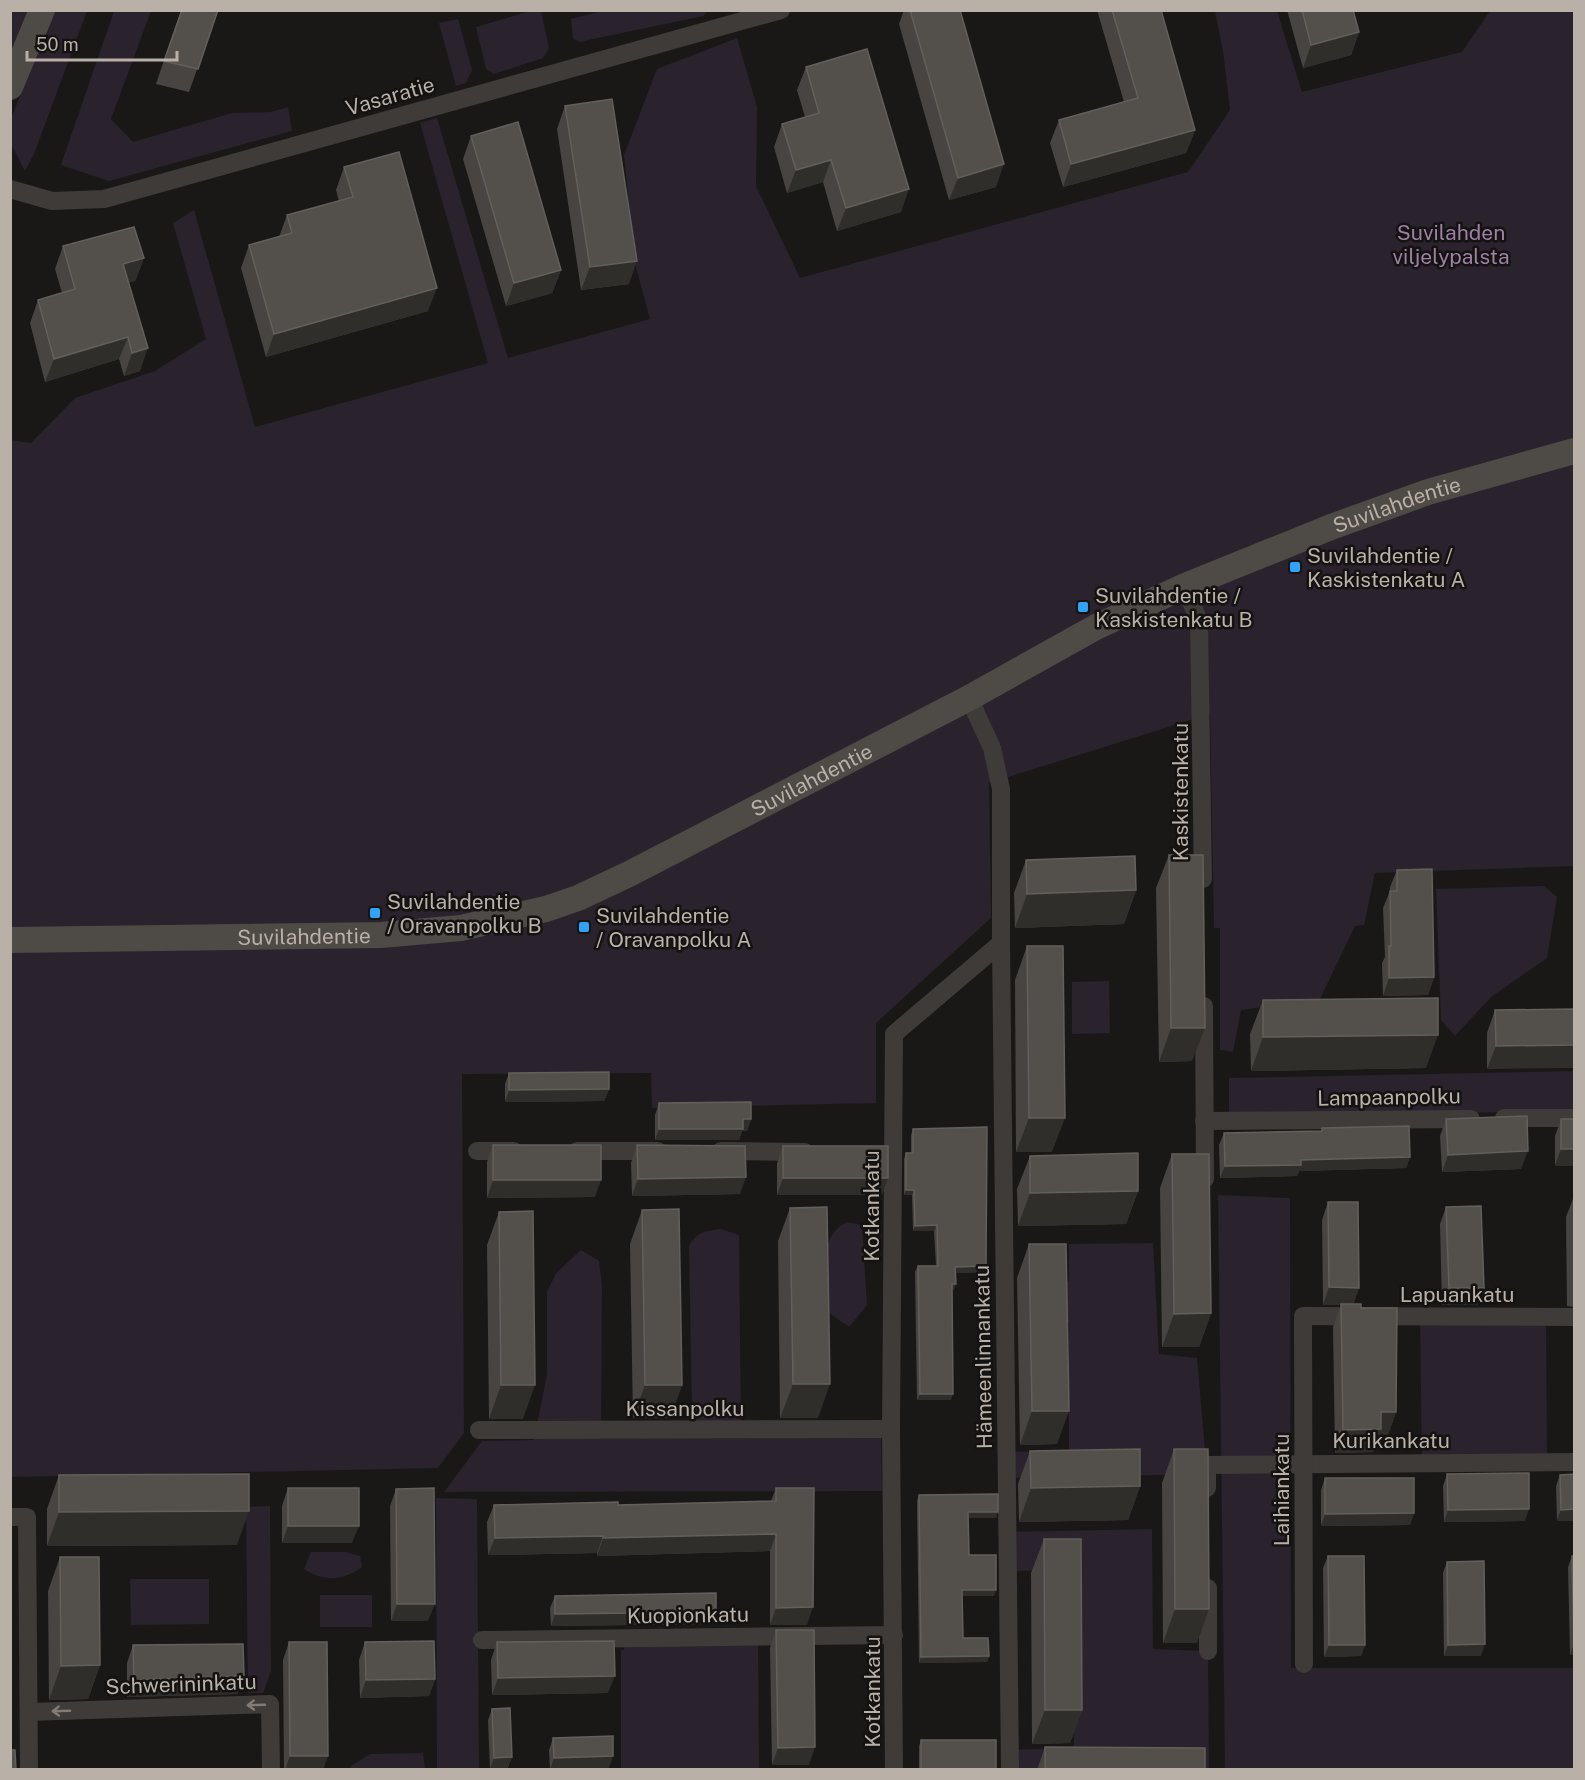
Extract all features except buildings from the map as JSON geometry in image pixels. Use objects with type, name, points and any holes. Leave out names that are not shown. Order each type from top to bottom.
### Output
[{"type":"street","points":[[10,87],[42,10]]},
{"type":"street","name":"Vasaratie","points":[[10,189],[52,201],[104,199],[781,10]]},
{"type":"street","name":"Suvilahdentie","points":[[10,940],[381,935],[461,928],[505,920],[578,898],[629,874],[969,698],[1096,627],[1185,586],[1331,527],[1428,492],[1575,451]]},
{"type":"street","name":"Kaskistenkatu","points":[[1185,586],[1199,622],[1203,892]]},
{"type":"street","points":[[969,698],[992,748],[1001,789],[1001,943]]},
{"type":"street","name":"Kotkankatu","points":[[894,1770],[891,1429],[894,1034],[1001,943]]},
{"type":"street","name":"Hämeenlinnankatu","points":[[1001,943],[1010,1770]]},
{"type":"street","points":[[1203,984],[1205,1179]]},
{"type":"street","name":"Lampaanpolku","points":[[1204,1121],[1575,1118]]},
{"type":"street","points":[[477,1150],[533,1151]]},
{"type":"street","points":[[556,1151],[679,1151]]},
{"type":"street","points":[[701,1151],[825,1152]]},
{"type":"street","points":[[871,1152],[894,1152]]},
{"type":"street","name":"Lapuankatu","points":[[1303,1317],[1575,1317]]},
{"type":"street","name":"Laihiankatu","points":[[1303,1317],[1304,1664]]},
{"type":"street","name":"Kissanpolku","points":[[479,1430],[891,1429]]},
{"type":"street","name":"Kurikankatu","points":[[1207,1509],[1207,1465],[1575,1462]]},
{"type":"street","points":[[10,1517],[27,1517],[29,1770]]},
{"type":"street","points":[[1208,1568],[1208,1651]]},
{"type":"street","name":"Kuopionkatu","points":[[482,1640],[894,1635]]},
{"type":"street","name":"Schwerininkatu","points":[[29,1712],[270,1704],[271,1770]]},
{"type":"green space","points":[[534,10],[541,11],[549,48],[543,58],[494,74],[486,69],[476,27]]},
{"type":"green space","points":[[10,11],[28,11],[10,53]]},
{"type":"green space","points":[[54,11],[87,11],[34,154],[25,171],[12,146],[10,121]]},
{"type":"green space","points":[[114,11],[151,11],[111,119],[133,142],[232,113],[271,112],[288,107],[292,131],[109,181],[61,165]]},
{"type":"green space","points":[[603,11],[708,11],[703,16],[579,42],[573,38],[571,19]]},
{"type":"green space","name":"Suvilahden viljelypalsta","points":[[1215,11],[1277,11],[1302,92],[1462,52],[1490,11],[1574,11],[1574,866],[1375,873],[1364,925],[1355,926],[1320,999],[1241,1010],[1233,1052],[1220,1050],[1220,928],[1214,928],[1210,714],[989,783],[991,918],[876,1023],[876,1103],[652,1108],[651,1073],[462,1074],[464,1433],[438,1468],[11,1477],[11,440],[31,443],[75,398],[155,371],[206,339],[173,223],[194,210],[255,427],[488,363],[420,123],[437,118],[508,358],[650,319],[635,264],[624,155],[657,69],[737,38],[757,107],[756,186],[800,278],[1188,172],[1230,110],[1223,51]]},
{"type":"green space","points":[[458,19],[472,70],[466,83],[456,86],[439,23]]},
{"type":"green space","points":[[1544,886],[1557,897],[1547,958],[1491,997],[1455,1036],[1441,1020],[1436,889]]},
{"type":"green space","points":[[1109,981],[1110,1033],[1072,1034],[1072,982]]},
{"type":"green space","points":[[1574,1071],[1574,1111],[1229,1117],[1229,1078]]},
{"type":"green space","points":[[1218,1195],[1290,1198],[1291,1668],[1574,1668],[1574,1769],[1225,1769]]},
{"type":"green space","points":[[847,1222],[862,1225],[867,1305],[849,1327],[829,1313],[825,1275],[826,1249],[830,1238]]},
{"type":"green space","points":[[721,1229],[739,1235],[741,1436],[881,1434],[882,1491],[444,1492],[482,1441],[534,1440],[547,1374],[547,1292],[556,1273],[581,1250],[599,1261],[602,1285],[601,1439],[684,1437],[692,1410],[689,1247],[698,1235]]},
{"type":"green space","points":[[1153,1243],[1159,1354],[1197,1358],[1207,1474],[1006,1478],[1006,1452],[1069,1451],[1069,1323],[1065,1323],[1065,1282],[1069,1282],[1069,1244]]},
{"type":"green space","points":[[1420,1316],[1546,1317],[1547,1462],[1422,1463]]},
{"type":"green space","points":[[436,1498],[477,1499],[479,1769],[437,1769]]},
{"type":"green space","points":[[270,1506],[271,1671],[263,1693],[248,1693],[246,1507]]},
{"type":"green space","points":[[1152,1529],[1153,1649],[1208,1651],[1209,1769],[1010,1769],[1010,1750],[1074,1748],[1074,1570],[1008,1571],[1007,1532]]},
{"type":"green space","points":[[311,1552],[345,1552],[360,1556],[362,1567],[341,1577],[319,1576],[304,1569]]},
{"type":"green space","points":[[130,1579],[209,1579],[209,1624],[131,1625]]},
{"type":"green space","points":[[320,1595],[372,1595],[372,1627],[320,1627]]},
{"type":"green space","points":[[758,1637],[759,1769],[621,1769],[621,1650],[624,1650],[624,1638]]},
{"type":"green space","points":[[423,1753],[425,1769],[350,1769],[370,1754]]},
{"type":"place","name":"Suvilahdentie / Kaskistenkatu A","points":[[1295,567]]},
{"type":"place","name":"Suvilahdentie / Kaskistenkatu B","points":[[1083,607]]},
{"type":"place","name":"Suvilahdentie / Oravanpolku B","points":[[375,913]]},
{"type":"place","name":"Suvilahdentie / Oravanpolku A","points":[[584,927]]}]
